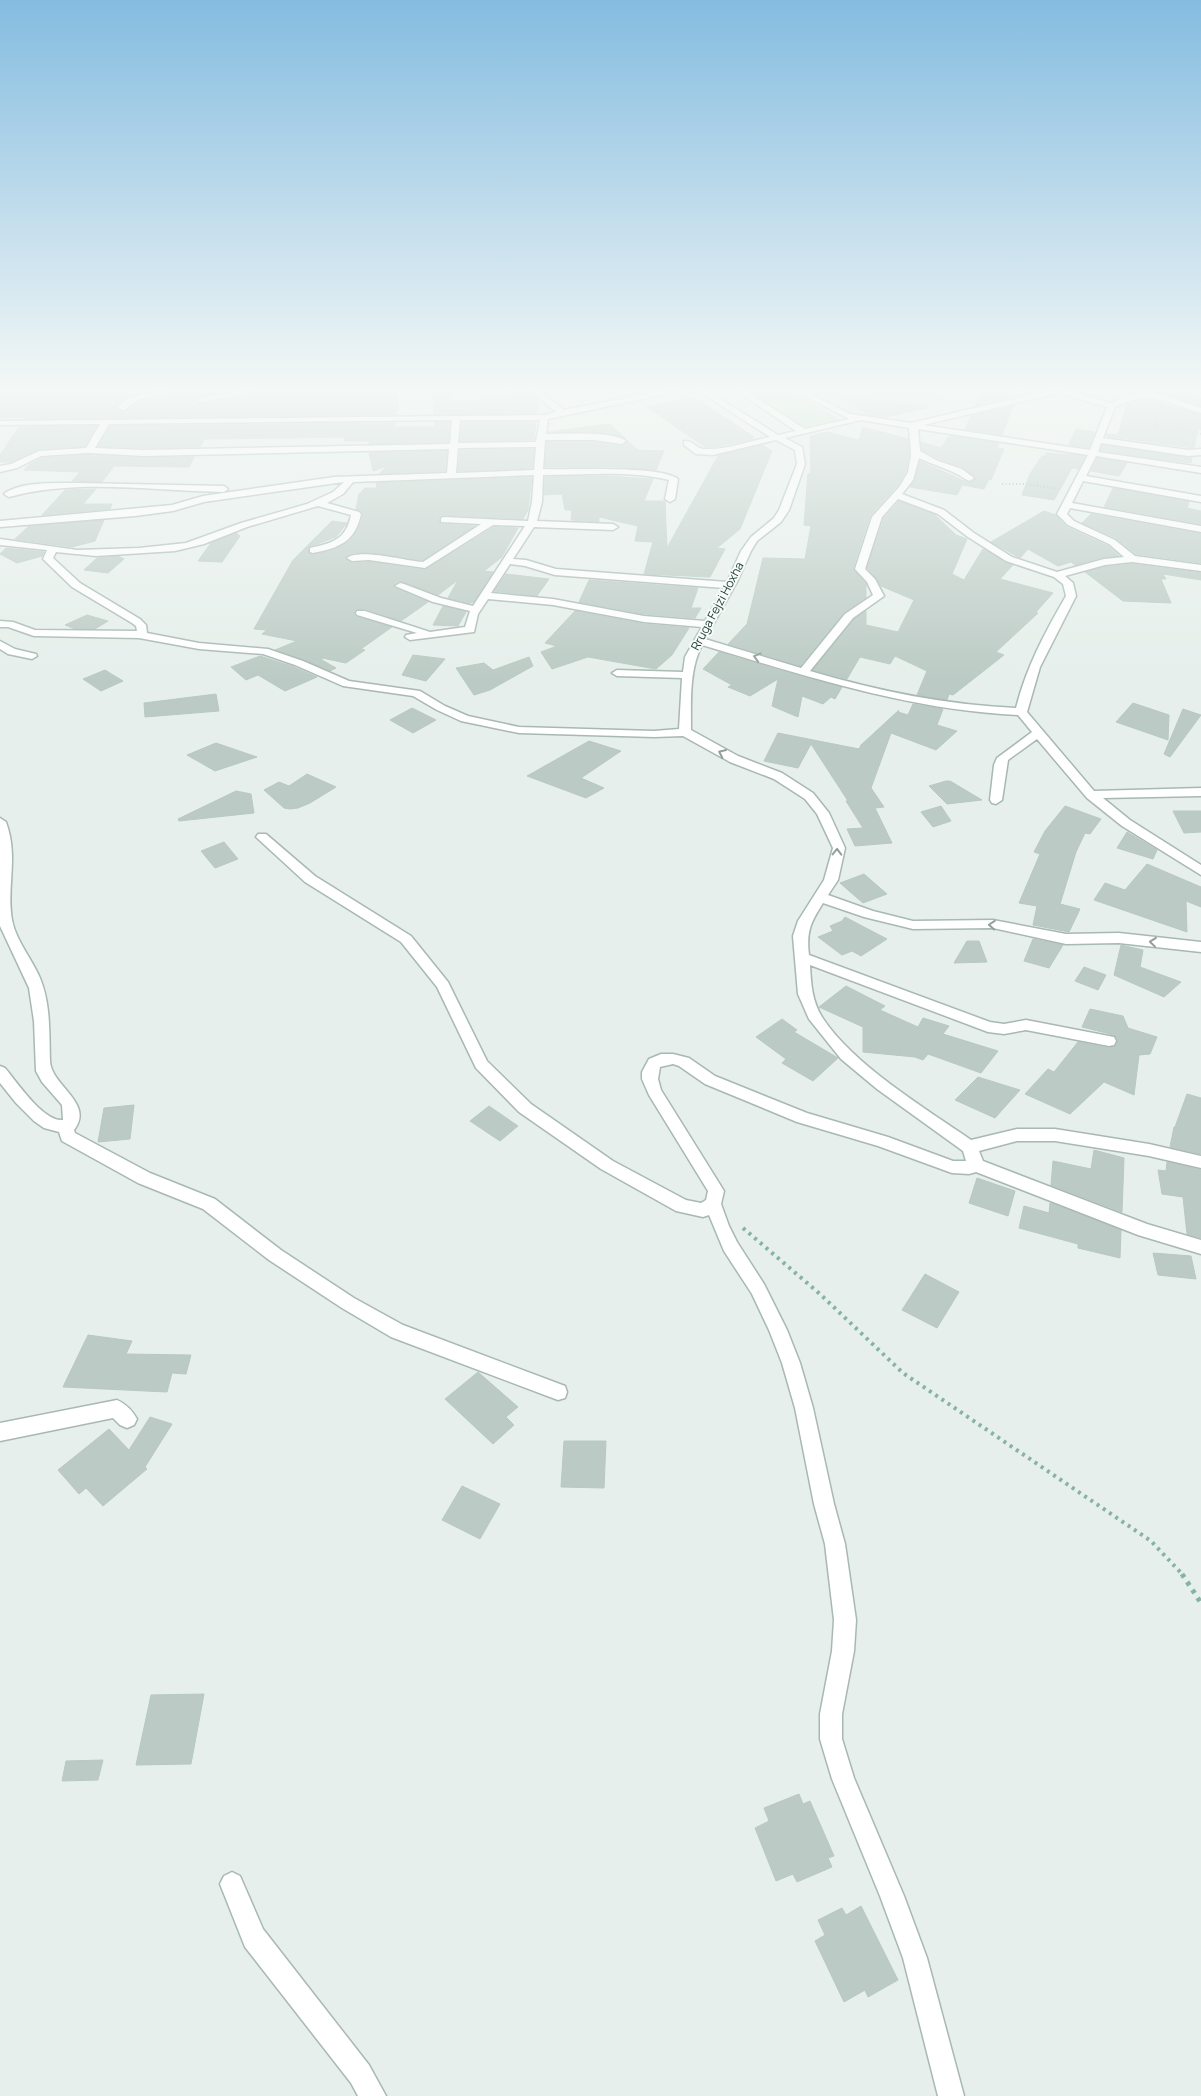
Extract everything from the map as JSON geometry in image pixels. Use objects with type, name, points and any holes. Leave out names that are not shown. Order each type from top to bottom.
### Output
[{"type":"street","points":[[9,494],[21,489],[42,488]]},
{"type":"street","points":[[190,488],[258,491]]},
{"type":"street","points":[[0,524],[135,514],[173,508],[204,499],[282,488]]},
{"type":"street","points":[[0,542],[53,548],[58,551],[126,552],[186,546],[316,503],[333,496],[342,488]]},
{"type":"street","points":[[410,637],[470,630],[476,610],[532,522],[537,502],[537,488]]},
{"type":"street","points":[[670,499],[673,488]]},
{"type":"street","name":"Rruga Fejzi Hoxha","points":[[685,732],[690,657],[730,585],[746,551],[754,539],[778,520],[784,510],[792,488]]},
{"type":"street","points":[[804,671],[849,616],[879,596],[872,581],[860,569],[877,518],[902,488]]},
{"type":"street","points":[[1076,488],[1062,514],[1064,518],[1112,542],[1132,559]]},
{"type":"street","points":[[1137,488],[1201,499]]},
{"type":"street","points":[[896,496],[941,512],[1009,559],[1057,575],[1068,583],[1070,596],[1049,633],[1025,690],[1021,712]]},
{"type":"street","points":[[313,550],[340,542],[353,526],[356,514],[351,511],[316,503]]},
{"type":"street","points":[[1067,505],[1201,530]]},
{"type":"street","points":[[444,520],[532,522],[613,527]]},
{"type":"street","points":[[352,558],[369,557],[425,565],[492,521]]},
{"type":"street","points":[[53,548],[48,559],[53,565],[76,585],[136,620],[141,625],[142,632],[139,635]]},
{"type":"street","points":[[1057,575],[1097,564],[1132,559],[1201,568]]},
{"type":"street","points":[[507,562],[526,563],[555,572],[730,585]]},
{"type":"street","points":[[400,586],[437,600],[476,610]]},
{"type":"street","points":[[486,596],[554,602],[644,619],[708,624]]},
{"type":"street","points":[[361,613],[418,631],[444,634]]},
{"type":"street","points":[[0,624],[9,624],[34,633],[139,635],[199,646],[264,651],[299,663],[347,684],[416,693],[441,708],[465,719],[502,728],[563,732],[654,734],[685,732],[727,756],[778,776],[809,796],[823,813],[839,848],[831,880],[822,897],[805,921],[800,936],[805,994],[816,1019],[846,1055],[882,1085],[969,1147],[975,1158],[974,1164],[969,1168],[952,1167],[882,1141],[803,1118],[710,1080],[684,1062],[673,1059],[661,1059],[654,1063],[650,1072],[650,1080],[654,1092],[716,1191],[713,1204],[730,1246],[758,1289],[778,1330],[791,1363],[804,1408],[824,1504],[835,1544],[846,1620],[843,1652],[831,1714],[831,1739],[844,1779],[915,1958],[951,2096]]},
{"type":"street","points":[[699,641],[862,688],[964,708],[1021,712],[1091,795],[1126,823],[1201,872]]},
{"type":"street","points":[[0,644],[12,652],[32,656]]},
{"type":"street","points":[[617,673],[688,675]]},
{"type":"street","points":[[996,800],[1000,765],[1003,758],[1038,733]]},
{"type":"street","points":[[1091,795],[1201,792]]},
{"type":"street","points":[[0,822],[6,836],[8,852],[3,899],[6,922],[36,986],[41,1016],[44,1070],[50,1083],[67,1099],[73,1112],[69,1126],[57,1127],[37,1116],[0,1072]]},
{"type":"street","points":[[262,836],[310,879],[406,940],[443,985],[482,1064],[525,1108],[607,1165],[682,1206],[703,1210],[713,1204]]},
{"type":"street","points":[[822,897],[869,914],[913,925],[993,924],[1066,939],[1119,938],[1201,947]]},
{"type":"street","points":[[801,957],[988,1027],[1004,1029],[1026,1025],[1109,1041]]},
{"type":"street","points":[[65,1127],[68,1137],[136,1174],[209,1204],[275,1255],[348,1303],[397,1331],[558,1392]]},
{"type":"street","points":[[969,1147],[1017,1135],[1055,1135],[1149,1150],[1201,1162]]},
{"type":"street","points":[[974,1164],[1144,1230],[1201,1247]]},
{"type":"street","points":[[0,1432],[117,1409],[127,1419]]},
{"type":"street","points":[[232,1884],[254,1938],[360,2074],[373,2096]]},
{"type":"path","points":[[1048,488],[1074,492]]},
{"type":"path","points":[[740,1226],[820,1294],[903,1373],[1151,1541],[1177,1564],[1201,1602]]},
{"type":"building","points":[[365,488],[531,488],[528,510],[523,519],[443,515],[439,518],[441,524],[475,526],[423,560],[372,553],[353,553],[345,557],[352,563],[369,562],[425,570],[494,527],[518,528],[502,557],[484,571],[493,572],[474,602],[470,603],[448,598],[458,580],[438,595],[399,581],[393,585],[394,588],[428,602],[401,621],[366,609],[355,610],[354,614],[356,617],[392,627],[361,649],[365,650],[346,663],[322,658],[322,660],[336,668],[330,671],[275,650],[297,641],[262,634],[267,630],[254,629],[293,560],[332,521],[347,523],[336,537],[309,547],[308,553],[313,555],[331,550],[352,538],[363,515],[356,509],[359,494]]},
{"type":"building","points":[[544,488],[649,488],[644,501],[665,501],[667,548],[700,488],[757,488],[740,529],[717,548],[725,549],[710,577],[644,574],[653,542],[635,541],[638,526],[599,517],[599,522],[571,520],[572,510],[565,510],[562,494],[544,495]]},
{"type":"building","points":[[807,488],[895,488],[870,516],[853,568],[866,584],[866,598],[844,613],[800,666],[728,644],[747,624],[763,558],[805,559],[811,526],[804,525]]},
{"type":"building","points":[[915,488],[961,488],[957,495]]},
{"type":"building","points":[[1025,488],[1061,488],[1054,500],[1022,495]]},
{"type":"building","points":[[1113,488],[1189,502],[1187,508],[1201,511],[1201,524],[1104,507]]},
{"type":"building","points":[[96,489],[83,504],[112,504],[110,509],[42,515],[65,490]]},
{"type":"building","points":[[899,501],[934,514],[956,535],[967,539],[952,574],[964,580],[983,549],[1013,565],[1000,579],[1053,593],[1036,612],[1038,613],[996,652],[1004,655],[953,695],[949,694],[947,700],[917,695],[927,671],[895,656],[890,664],[860,657],[847,679],[813,670],[854,619],[866,611],[866,625],[898,632],[914,600],[881,586],[867,568],[884,518]]},
{"type":"building","points":[[1044,511],[1056,515],[1067,527],[1108,546],[1119,556],[1104,557],[1075,565],[1071,562],[1058,566],[1028,549],[1020,558],[991,542]]},
{"type":"building","points":[[1091,514],[1201,534],[1201,563],[1136,554],[1116,538],[1082,523]]},
{"type":"building","points":[[104,520],[95,541],[72,547],[15,539],[29,526]]},
{"type":"building","points":[[236,533],[240,536],[222,562],[198,561],[211,543]]},
{"type":"building","points":[[6,548],[44,552],[42,556],[17,563],[0,554]]},
{"type":"building","points":[[118,556],[124,559],[108,573],[84,570],[97,558]]},
{"type":"building","points":[[1132,564],[1201,573],[1201,580],[1163,574],[1166,579],[1161,579],[1171,603],[1123,601],[1085,572],[1105,567]]},
{"type":"building","points":[[506,574],[549,579],[537,596],[494,591]]},
{"type":"building","points":[[589,580],[698,588],[691,608],[701,608],[695,618],[644,614],[579,602]]},
{"type":"building","points":[[443,606],[466,612],[458,626],[433,625]]},
{"type":"building","points":[[575,611],[644,624],[689,628],[672,655],[656,669],[588,657],[552,669],[541,652],[557,646],[545,643]]},
{"type":"building","points":[[87,615],[108,621],[95,629],[75,629],[65,625]]},
{"type":"building","points":[[719,652],[842,687],[835,699],[831,697],[823,704],[802,696],[798,717],[772,706],[778,679],[750,696],[728,687],[732,685],[703,669]]},
{"type":"building","points":[[413,655],[445,659],[426,681],[402,675]]},
{"type":"building","points":[[260,656],[317,677],[285,691],[258,675],[246,680],[231,667]]},
{"type":"building","points":[[529,657],[533,666],[490,690],[474,695],[456,668],[484,663],[493,670]]},
{"type":"building","points":[[105,670],[123,681],[101,691],[83,679]]},
{"type":"building","points":[[216,694],[219,711],[145,717],[144,703]]},
{"type":"building","points":[[1133,703],[1169,715],[1168,740],[1116,722]]},
{"type":"building","points":[[913,704],[943,709],[937,725],[957,731],[936,750],[891,733],[871,788],[884,807],[875,808],[892,843],[855,846],[847,829],[863,828],[811,744],[798,768],[764,761],[778,733],[859,749],[899,710],[898,712],[908,715]]},
{"type":"building","points":[[412,708],[436,720],[413,733],[390,720]]},
{"type":"building","points":[[1183,709],[1201,715],[1170,757],[1164,754]]},
{"type":"building","points":[[589,741],[621,751],[581,778],[604,788],[586,798],[527,776]]},
{"type":"building","points":[[216,743],[257,757],[215,771],[187,755]]},
{"type":"building","points":[[307,774],[336,787],[310,803],[290,809],[284,808],[264,790],[279,782],[289,786]]},
{"type":"building","points":[[950,781],[982,800],[947,804],[929,786]]},
{"type":"building","points":[[236,791],[251,794],[254,813],[179,821],[178,819]]},
{"type":"building","points":[[941,806],[951,821],[933,827],[921,812]]},
{"type":"building","points":[[1065,806],[1101,819],[1090,834],[1085,833],[1076,852],[1060,904],[1080,909],[1069,932],[1033,925],[1037,906],[1019,903],[1040,854],[1034,852],[1045,831]]},
{"type":"building","points":[[1173,811],[1201,811],[1201,832],[1184,833]]},
{"type":"building","points":[[1127,832],[1157,850],[1153,859],[1117,848]]},
{"type":"building","points":[[224,842],[238,859],[215,868],[201,851]]},
{"type":"building","points":[[1147,864],[1201,887],[1201,907],[1186,901],[1187,932],[1094,900],[1105,883],[1125,890]]},
{"type":"building","points":[[864,874],[887,894],[863,903],[840,883]]},
{"type":"building","points":[[845,917],[887,939],[861,956],[852,951],[842,955],[818,937],[833,931],[830,926],[842,921]]},
{"type":"building","points":[[1033,939],[1063,945],[1049,968],[1024,961]]},
{"type":"building","points":[[967,941],[979,941],[987,962],[954,963]]},
{"type":"building","points":[[1121,945],[1143,950],[1140,967],[1181,982],[1164,997],[1114,975]]},
{"type":"building","points":[[1084,967],[1106,975],[1098,990],[1075,981]]},
{"type":"building","points":[[846,986],[885,1006],[880,1010],[918,1027],[923,1018],[949,1026],[943,1034],[998,1051],[981,1073],[928,1054],[923,1060],[915,1057],[863,1052],[863,1027],[819,1007]]},
{"type":"building","points":[[1090,1009],[1123,1016],[1128,1028],[1157,1037],[1150,1054],[1139,1055],[1134,1095],[1104,1082],[1070,1114],[1025,1094],[1048,1069],[1054,1072],[1078,1042],[1109,1048],[1116,1046],[1118,1040],[1114,1035],[1082,1027]]},
{"type":"building","points":[[782,1019],[797,1030],[794,1032],[838,1058],[813,1081],[782,1063],[786,1059],[756,1037]]},
{"type":"building","points":[[978,1077],[1020,1090],[995,1118],[955,1100]]},
{"type":"building","points":[[1187,1094],[1201,1098],[1201,1154],[1170,1147],[1174,1127]]},
{"type":"building","points":[[134,1105],[130,1139],[98,1142],[104,1108]]},
{"type":"building","points":[[489,1106],[518,1126],[500,1141],[470,1121]]},
{"type":"building","points":[[1094,1150],[1124,1158],[1122,1212],[1051,1185],[1053,1161],[1091,1169]]},
{"type":"building","points":[[1167,1162],[1201,1170],[1201,1238],[1187,1234],[1183,1197],[1162,1194],[1158,1170],[1166,1171]]},
{"type":"building","points":[[977,1178],[1015,1191],[1008,1216],[969,1203]]},
{"type":"building","points":[[1050,1203],[1121,1230],[1120,1258],[1078,1248],[1078,1244],[1019,1228],[1024,1206],[1049,1213]]},
{"type":"building","points":[[1153,1253],[1191,1256],[1196,1279],[1158,1275]]},
{"type":"building","points":[[925,1274],[959,1292],[937,1328],[902,1310]]},
{"type":"building","points":[[88,1335],[132,1341],[126,1354],[191,1355],[186,1374],[172,1373],[167,1392],[63,1387]]},
{"type":"building","points":[[478,1372],[518,1407],[506,1417],[514,1425],[493,1444],[445,1399]]},
{"type":"building","points":[[150,1417],[172,1424],[145,1467],[147,1469],[103,1506],[86,1488],[79,1494],[58,1470],[109,1429],[129,1450]]},
{"type":"building","points":[[564,1441],[606,1441],[604,1488],[561,1487]]},
{"type":"building","points":[[462,1486],[500,1504],[480,1539],[442,1520]]},
{"type":"building","points":[[204,1694],[191,1764],[136,1765],[151,1695]]},
{"type":"building","points":[[103,1760],[98,1780],[62,1781],[66,1761]]},
{"type":"building","points":[[799,1794],[803,1804],[810,1801],[834,1856],[828,1858],[832,1867],[797,1882],[793,1874],[776,1881],[755,1828],[769,1821],[764,1808]]},
{"type":"building","points":[[861,1906],[898,1980],[868,1997],[865,1990],[844,2002],[815,1941],[825,1935],[818,1920],[842,1908],[846,1915]]}]
